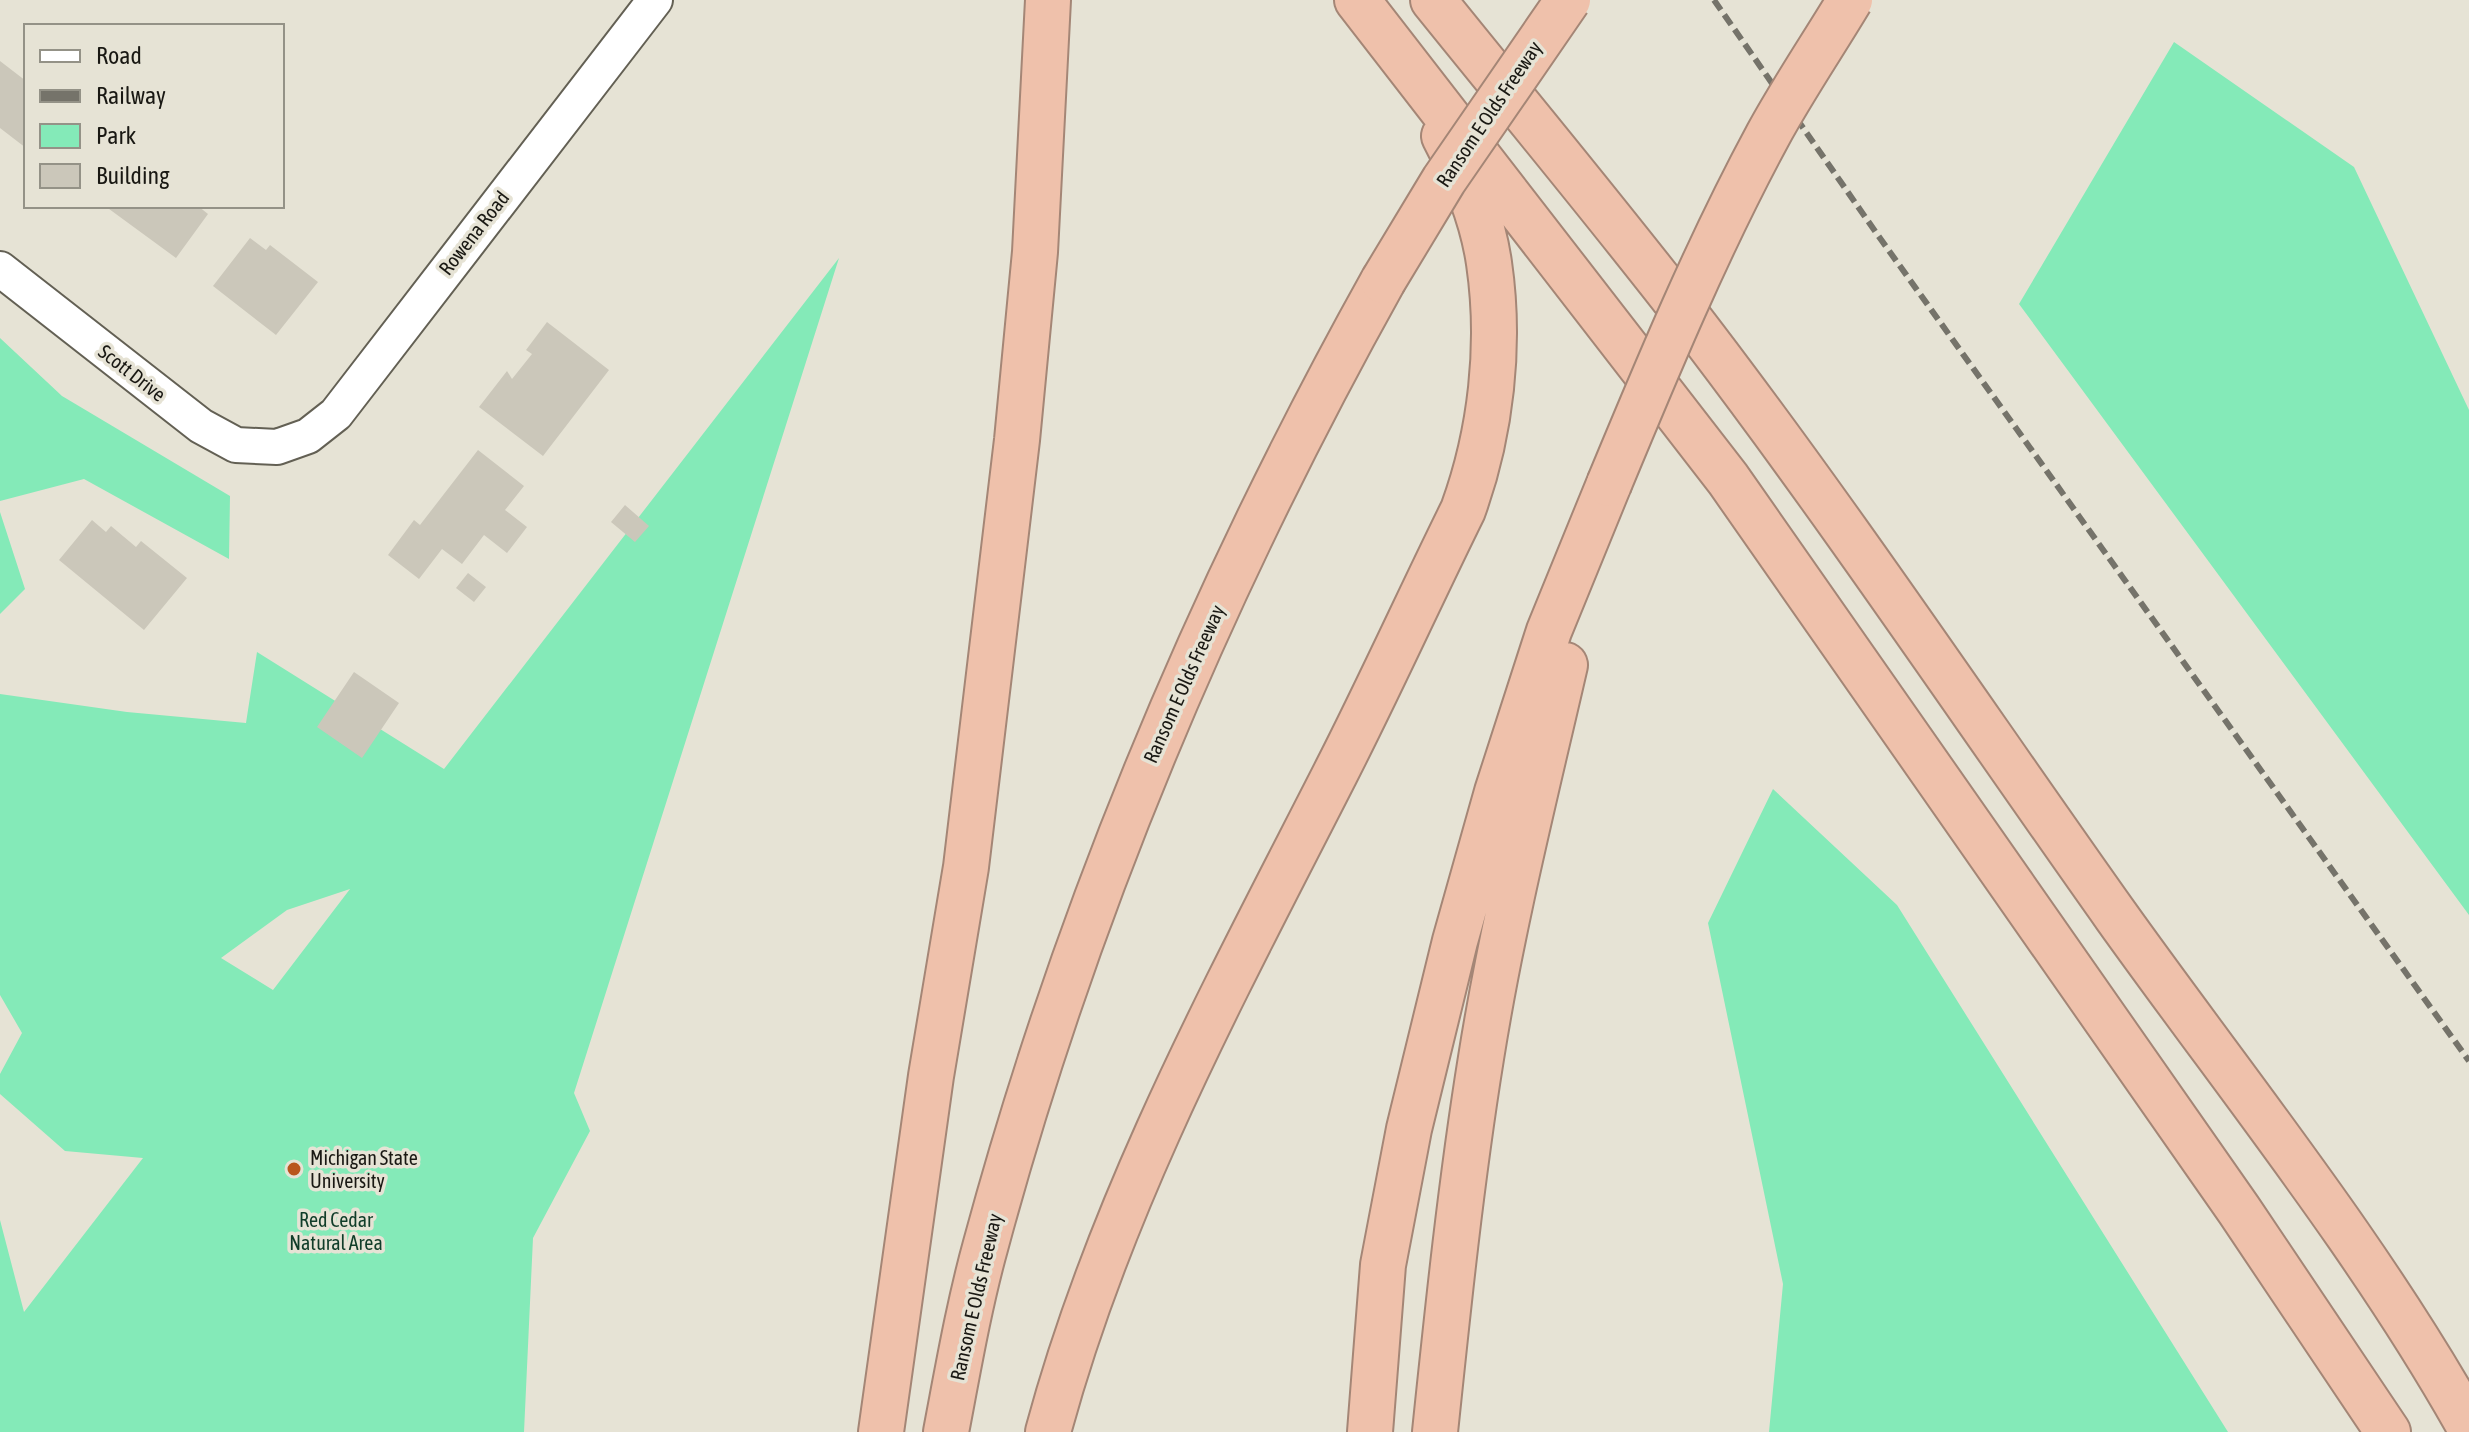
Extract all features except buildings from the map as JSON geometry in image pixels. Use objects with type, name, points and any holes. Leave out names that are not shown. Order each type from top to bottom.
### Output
[{"type":"highway","points":[[881,1432],[931,1076],[966,867],[1017,440],[1035,252],[1048,0]]},
{"type":"highway","points":[[1357,0],[1728,479],[2230,1197],[2388,1432]]},
{"type":"highway","points":[[1433,0],[1703,336],[1823,497],[2115,914],[2337,1221],[2469,1426]]},
{"type":"highway","name":"Ransom E Olds Freeway","points":[[946,1432],[989,1233],[1051,1024],[1145,773],[1238,560],[1297,440],[1383,281],[1444,180],[1568,0]]},
{"type":"highway","points":[[1370,1432],[1383,1265],[1409,1129],[1455,941],[1497,792],[1549,631],[1666,345],[1708,253],[1769,133],[1850,0]]},
{"type":"highway","points":[[1048,1432],[1064,1372],[1105,1259],[1169,1102],[1233,970],[1338,768],[1463,510],[1477,472],[1485,439],[1492,373],[1493,312],[1489,261],[1454,155],[1397,50]]},
{"type":"highway","points":[[1435,1432],[1454,1254],[1481,1057],[1523,850],[1609,484]]},
{"type":"street","name":"Rowena Road","points":[[277,447],[308,436],[336,414],[655,0]]},
{"type":"street","name":"Scott Drive","points":[[0,269],[201,426],[236,445],[277,447]]},
{"type":"green space","points":[[2174,42],[2354,167],[2469,410],[2469,915],[2019,304]]},
{"type":"green space","name":"Red Cedar Natural Area","points":[[839,258],[574,1093],[590,1131],[533,1238],[524,1432],[0,1432],[0,1220],[24,1312],[143,1158],[65,1151],[0,1094],[0,1074],[22,1033],[0,995],[0,694],[127,712],[246,723],[257,652],[444,769]],"holes":[[[350,889],[273,990],[221,958],[287,910]]]},
{"type":"green space","points":[[0,338],[62,396],[230,496],[229,559],[84,479],[0,501]]},
{"type":"green space","points":[[0,512],[25,589],[0,614]]},
{"type":"green space","points":[[1773,789],[1897,905],[2228,1432],[1769,1432],[1783,1284],[1708,923]]},
{"type":"railway","points":[[1714,0],[1877,234],[2469,1061]]},
{"type":"place","name":"Michigan State University","points":[[294,1169]]}]
